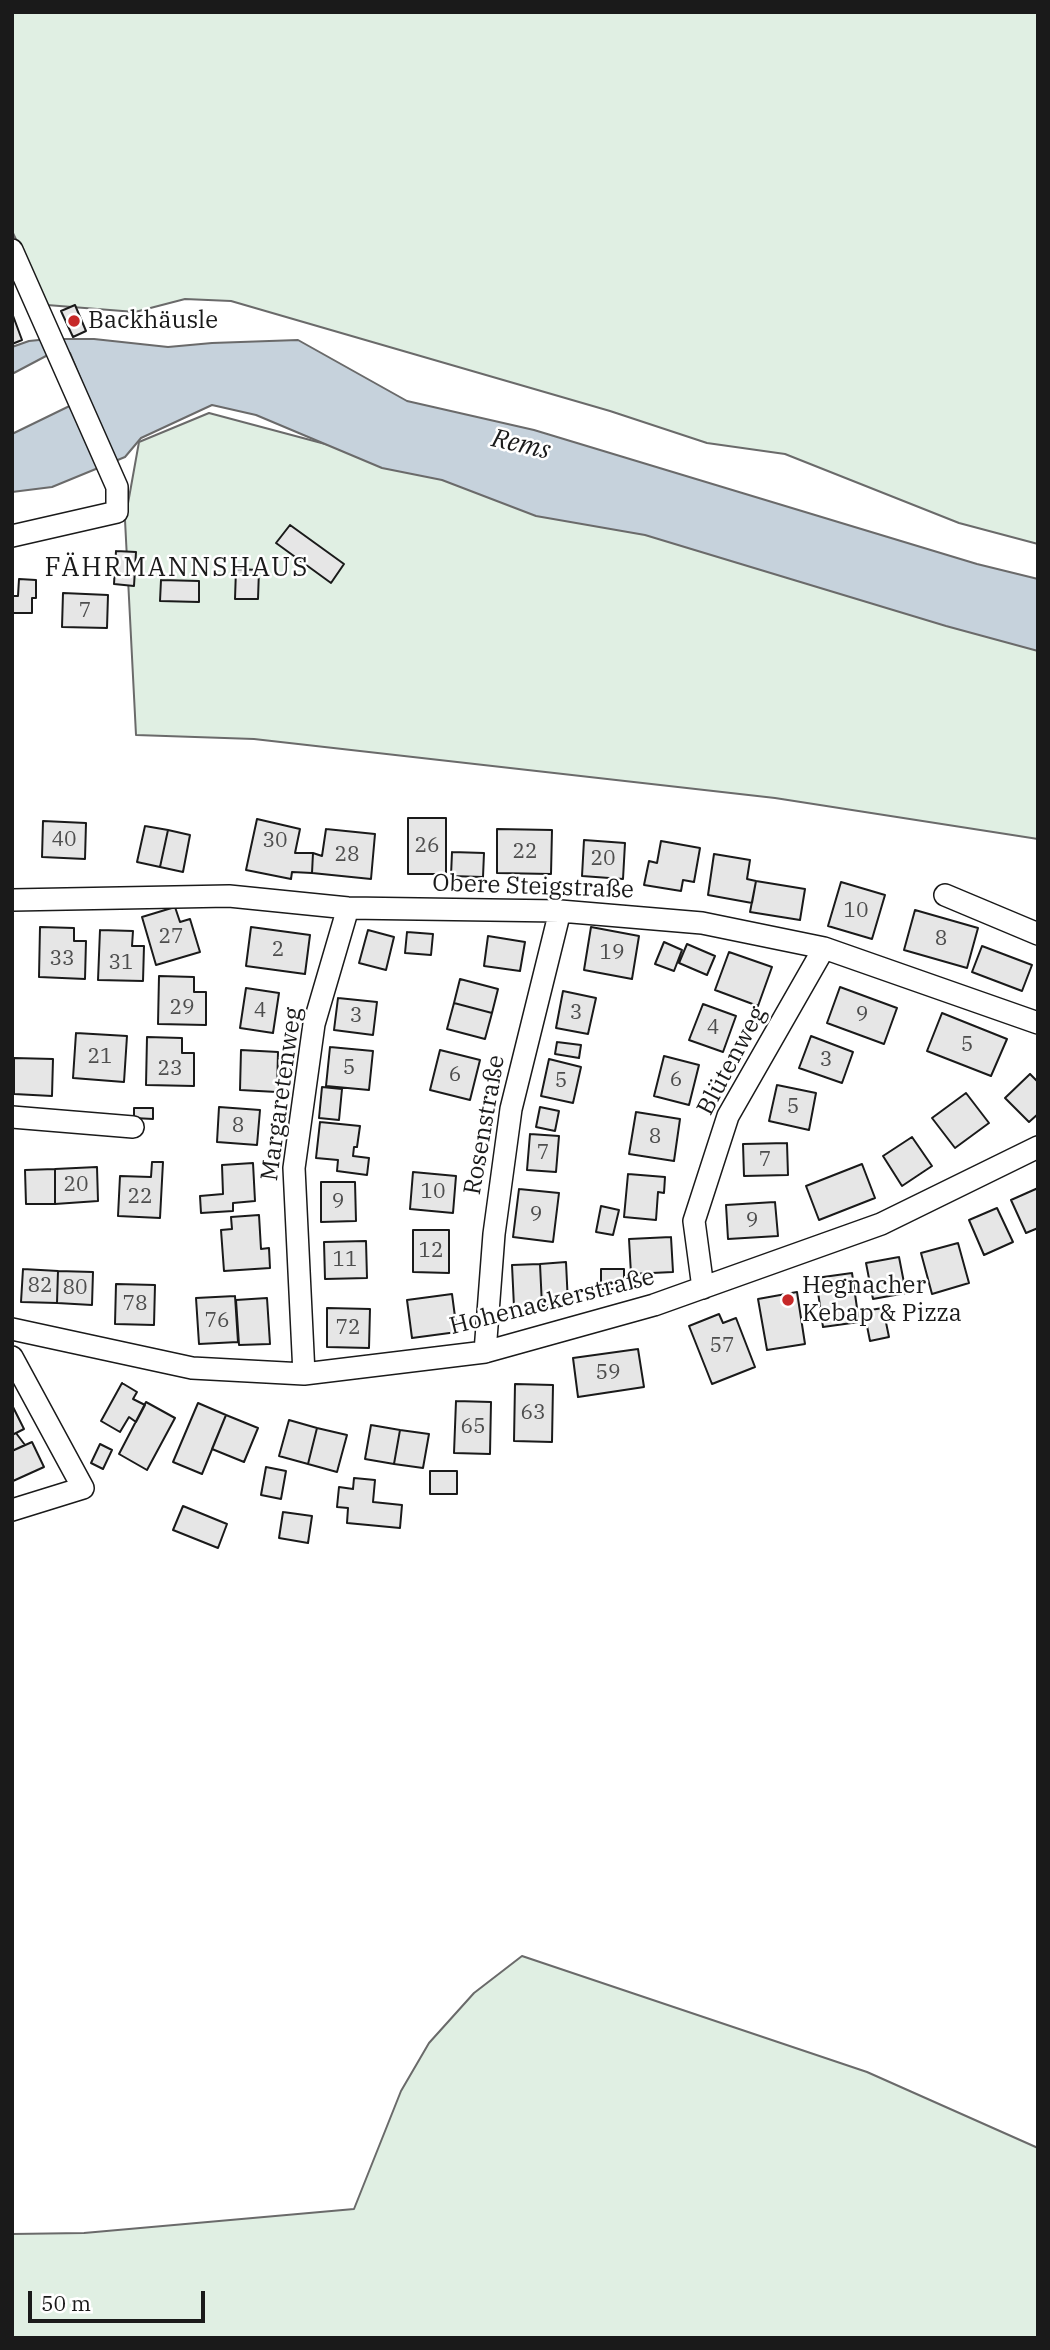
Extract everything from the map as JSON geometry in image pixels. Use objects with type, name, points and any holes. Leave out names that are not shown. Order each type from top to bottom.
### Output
[{"type":"street","points":[[12,250],[117,487],[117,512],[12,536]]},
{"type":"street","name":"Obere Steigstraße","points":[[12,900],[229,895],[348,908],[560,911],[702,923],[824,948],[1038,1023]]},
{"type":"street","points":[[945,895],[1038,934]]},
{"type":"street","name":"Margaretenweg","points":[[304,1374],[294,1168],[314,1024],[348,908]]},
{"type":"street","name":"Rosenstraße","points":[[485,1352],[494,1234],[511,1109],[560,911]]},
{"type":"street","name":"Blütenweg","points":[[703,1288],[694,1221],[728,1116],[824,948]]},
{"type":"street","points":[[12,1117],[133,1127]]},
{"type":"street","name":"Hohenackerstraße","points":[[12,1329],[192,1368],[304,1374],[485,1352],[654,1305],[881,1224],[1038,1147]]},
{"type":"street","points":[[12,1357],[83,1488],[12,1510]]},
{"type":"green space","points":[[12,12],[1038,12],[1038,544],[959,523],[785,454],[707,443],[610,411],[231,301],[185,299],[135,312],[47,305],[12,231]]},
{"type":"green space","points":[[209,413],[1038,634],[1038,839],[775,798],[254,739],[136,735],[125,520],[139,442]]},
{"type":"green space","points":[[522,1956],[867,2072],[1038,2148],[1038,2338],[12,2338],[12,2234],[84,2233],[354,2209],[401,2091],[429,2043],[474,1993]]},
{"type":"water","name":"Rems","points":[[94,339],[168,347],[298,340],[407,401],[534,430],[977,564],[1038,579],[1038,651],[645,535],[536,516],[442,480],[382,468],[256,415],[212,405],[141,438],[125,457],[52,487],[12,492],[12,434],[88,397],[70,353],[46,356],[12,374],[12,347],[29,341]]},
{"type":"building","name":"Backhäusle","points":[[75,305],[86,331],[73,337],[61,311]]},
{"type":"building","points":[[12,313],[22,340],[12,344]]},
{"type":"building","points":[[290,525],[344,564],[331,583],[276,543]]},
{"type":"building","points":[[116,551],[136,552],[134,586],[114,584]]},
{"type":"building","points":[[236,569],[259,570],[258,599],[235,599]]},
{"type":"building","points":[[19,579],[36,580],[36,598],[32,598],[32,613],[12,613],[13,596],[18,596]]},
{"type":"building","points":[[161,580],[199,581],[199,602],[160,601]]},
{"type":"building","points":[[63,593],[108,595],[107,628],[62,627]]},
{"type":"building","points":[[408,818],[446,818],[446,874],[408,874]]},
{"type":"building","points":[[257,819],[300,829],[295,853],[313,853],[312,873],[292,872],[291,879],[246,870]]},
{"type":"building","points":[[43,821],[86,823],[85,859],[42,857]]},
{"type":"building","points":[[145,826],[168,830],[160,867],[137,862]]},
{"type":"building","points":[[326,829],[375,834],[371,879],[312,873],[313,853],[322,856]]},
{"type":"building","points":[[497,829],[552,830],[551,874],[497,873]]},
{"type":"building","points":[[168,830],[190,835],[183,872],[160,867]]},
{"type":"building","points":[[584,840],[625,843],[623,879],[582,876]]},
{"type":"building","points":[[661,841],[700,848],[694,882],[683,880],[681,891],[644,885],[649,861],[657,863]]},
{"type":"building","points":[[452,852],[484,853],[483,877],[451,876]]},
{"type":"building","points":[[714,854],[750,860],[747,879],[756,881],[752,903],[708,895]]},
{"type":"building","points":[[756,881],[805,889],[800,920],[750,912]]},
{"type":"building","points":[[841,882],[885,895],[872,939],[828,926]]},
{"type":"building","points":[[175,907],[180,922],[190,919],[200,952],[156,965],[142,917]]},
{"type":"building","points":[[915,910],[978,928],[967,968],[904,950]]},
{"type":"building","points":[[40,927],[74,928],[74,941],[86,941],[85,979],[39,977]]},
{"type":"building","points":[[251,927],[310,935],[305,974],[246,966]]},
{"type":"building","points":[[591,927],[639,936],[632,979],[584,970]]},
{"type":"building","points":[[100,930],[133,931],[132,946],[144,946],[143,981],[98,980]]},
{"type":"building","points":[[368,930],[394,937],[386,970],[359,963]]},
{"type":"building","points":[[407,932],[433,934],[431,955],[405,953]]},
{"type":"building","points":[[488,936],[525,942],[520,971],[484,966]]},
{"type":"building","points":[[664,942],[682,950],[674,971],[655,964]]},
{"type":"building","points":[[687,944],[715,956],[707,975],[679,963]]},
{"type":"building","points":[[982,946],[1032,965],[1022,991],[972,972]]},
{"type":"building","points":[[729,952],[772,967],[758,1006],[715,990]]},
{"type":"building","points":[[159,976],[194,977],[194,992],[206,992],[206,1025],[158,1024]]},
{"type":"building","points":[[460,979],[498,989],[492,1013],[454,1003]]},
{"type":"building","points":[[840,987],[897,1008],[884,1044],[827,1023]]},
{"type":"building","points":[[246,988],[279,993],[273,1033],[240,1028]]},
{"type":"building","points":[[563,991],[596,998],[588,1034],[556,1028]]},
{"type":"building","points":[[338,998],[377,1002],[373,1035],[334,1030]]},
{"type":"building","points":[[454,1003],[492,1013],[485,1039],[447,1029]]},
{"type":"building","points":[[703,1004],[736,1016],[723,1052],[689,1040]]},
{"type":"building","points":[[942,1013],[1007,1039],[991,1076],[927,1051]]},
{"type":"building","points":[[76,1033],[127,1036],[124,1082],[73,1078]]},
{"type":"building","points":[[811,1036],[853,1052],[842,1083],[799,1068]]},
{"type":"building","points":[[147,1037],[182,1038],[182,1053],[194,1053],[194,1086],[146,1085]]},
{"type":"building","points":[[557,1042],[581,1045],[579,1058],[555,1054]]},
{"type":"building","points":[[330,1047],[373,1051],[369,1090],[326,1086]]},
{"type":"building","points":[[241,1050],[278,1052],[277,1092],[240,1090]]},
{"type":"building","points":[[440,1050],[480,1060],[470,1100],[430,1090]]},
{"type":"building","points":[[664,1056],[699,1065],[689,1105],[654,1096]]},
{"type":"building","points":[[14,1058],[53,1059],[52,1096],[14,1094]]},
{"type":"building","points":[[549,1059],[581,1067],[573,1103],[541,1096]]},
{"type":"building","points":[[1030,1074],[1038,1082],[1038,1114],[1029,1122],[1005,1098]]},
{"type":"building","points":[[777,1085],[816,1093],[809,1130],[769,1121]]},
{"type":"building","points":[[322,1087],[342,1089],[339,1120],[319,1118]]},
{"type":"building","points":[[966,1093],[989,1123],[955,1148],[932,1118]]},
{"type":"building","points":[[219,1107],[260,1110],[257,1145],[217,1142]]},
{"type":"building","points":[[540,1107],[559,1111],[555,1131],[536,1127]]},
{"type":"building","points":[[134,1108],[153,1108],[153,1119],[134,1118]]},
{"type":"building","points":[[636,1112],[680,1119],[674,1161],[629,1154]]},
{"type":"building","points":[[320,1122],[360,1126],[353,1156],[369,1158],[367,1175],[337,1171],[338,1160],[316,1158]]},
{"type":"building","points":[[530,1134],[559,1136],[556,1172],[527,1170]]},
{"type":"building","points":[[912,1137],[932,1166],[902,1186],[883,1156]]},
{"type":"building","points":[[787,1143],[788,1175],[744,1176],[743,1144]]},
{"type":"building","points":[[152,1162],[163,1162],[160,1218],[118,1216],[120,1176],[151,1177]]},
{"type":"building","points":[[253,1163],[255,1201],[233,1203],[233,1211],[201,1213],[200,1196],[223,1194],[222,1165]]},
{"type":"building","points":[[862,1164],[875,1198],[819,1220],[806,1186]]},
{"type":"building","points":[[97,1167],[98,1201],[55,1204],[55,1169]]},
{"type":"building","points":[[55,1169],[55,1204],[26,1204],[25,1170]]},
{"type":"building","points":[[413,1172],[456,1176],[453,1213],[410,1209]]},
{"type":"building","points":[[628,1174],[665,1177],[664,1193],[658,1192],[656,1220],[624,1217]]},
{"type":"building","points":[[321,1182],[355,1182],[356,1221],[321,1222]]},
{"type":"building","points":[[1038,1188],[1038,1228],[1026,1233],[1011,1200]]},
{"type":"building","points":[[519,1189],[559,1193],[553,1242],[513,1237]]},
{"type":"building","points":[[775,1202],[778,1236],[728,1239],[726,1205]]},
{"type":"building","points":[[601,1206],[619,1210],[613,1235],[596,1232]]},
{"type":"building","points":[[997,1208],[1013,1242],[984,1255],[969,1220]]},
{"type":"building","points":[[259,1215],[261,1249],[269,1248],[270,1268],[224,1271],[221,1230],[232,1229],[231,1217]]},
{"type":"building","points":[[413,1230],[449,1230],[449,1273],[413,1272]]},
{"type":"building","points":[[671,1237],[673,1272],[631,1274],[629,1239]]},
{"type":"building","points":[[366,1241],[367,1278],[325,1279],[324,1242]]},
{"type":"building","points":[[958,1243],[969,1283],[932,1294],[921,1253]]},
{"type":"building","points":[[899,1257],[906,1293],[873,1299],[866,1263]]},
{"type":"building","points":[[566,1262],[568,1304],[542,1306],[540,1264]]},
{"type":"building","points":[[540,1264],[542,1306],[514,1307],[512,1265]]},
{"type":"building","points":[[23,1269],[58,1271],[57,1303],[21,1302]]},
{"type":"building","points":[[601,1269],[624,1269],[624,1289],[601,1289]]},
{"type":"building","points":[[58,1271],[93,1272],[92,1305],[57,1303]]},
{"type":"building","points":[[852,1273],[859,1322],[823,1327],[816,1278]]},
{"type":"building","points":[[116,1284],[155,1285],[154,1325],[115,1324]]},
{"type":"building","points":[[797,1292],[805,1344],[767,1350],[758,1299]]},
{"type":"building","points":[[452,1294],[457,1332],[412,1338],[407,1300]]},
{"type":"building","points":[[235,1296],[238,1342],[199,1344],[196,1298]]},
{"type":"building","points":[[267,1298],[270,1344],[239,1345],[236,1300]]},
{"type":"building","points":[[327,1308],[370,1309],[369,1348],[327,1347]]},
{"type":"building","points":[[883,1308],[889,1337],[870,1341],[864,1311]]},
{"type":"building","points":[[719,1314],[723,1323],[736,1318],[755,1367],[712,1384],[689,1326]]},
{"type":"building","points":[[638,1349],[644,1387],[578,1397],[573,1358]]},
{"type":"building","points":[[122,1383],[137,1392],[133,1399],[145,1405],[136,1422],[129,1417],[120,1432],[101,1421]]},
{"type":"building","points":[[515,1384],[553,1385],[552,1442],[514,1441]]},
{"type":"building","points":[[456,1401],[491,1402],[490,1454],[454,1453]]},
{"type":"building","points":[[146,1402],[175,1418],[147,1470],[119,1454]]},
{"type":"building","points":[[198,1403],[226,1415],[202,1474],[173,1462]]},
{"type":"building","points":[[12,1405],[24,1429],[12,1435]]},
{"type":"building","points":[[226,1415],[258,1428],[244,1462],[212,1449]]},
{"type":"building","points":[[289,1420],[317,1428],[308,1464],[279,1456]]},
{"type":"building","points":[[371,1425],[400,1430],[394,1464],[365,1459]]},
{"type":"building","points":[[317,1428],[347,1435],[337,1472],[308,1464]]},
{"type":"building","points":[[400,1430],[429,1434],[423,1468],[394,1464]]},
{"type":"building","points":[[16,1433],[25,1445],[12,1451],[12,1435]]},
{"type":"building","points":[[32,1442],[44,1467],[13,1481],[12,1451]]},
{"type":"building","points":[[100,1444],[112,1450],[103,1469],[91,1463]]},
{"type":"building","points":[[266,1467],[286,1471],[281,1499],[261,1495]]},
{"type":"building","points":[[430,1471],[457,1471],[457,1494],[430,1494]]},
{"type":"building","points":[[354,1478],[375,1480],[373,1502],[402,1505],[400,1528],[347,1523],[348,1508],[337,1507],[339,1487],[353,1489]]},
{"type":"building","points":[[183,1506],[227,1524],[218,1548],[173,1530]]},
{"type":"building","points":[[283,1512],[312,1516],[308,1543],[279,1538]]},
{"type":"place","name":"Backhäusle","points":[[74,321]]},
{"type":"place","name":"Hegnacher Kebap & Pizza","points":[[788,1300]]},
{"type":"district","name":"FÄHRMANNSHAUS","points":[[177,568]]}]
